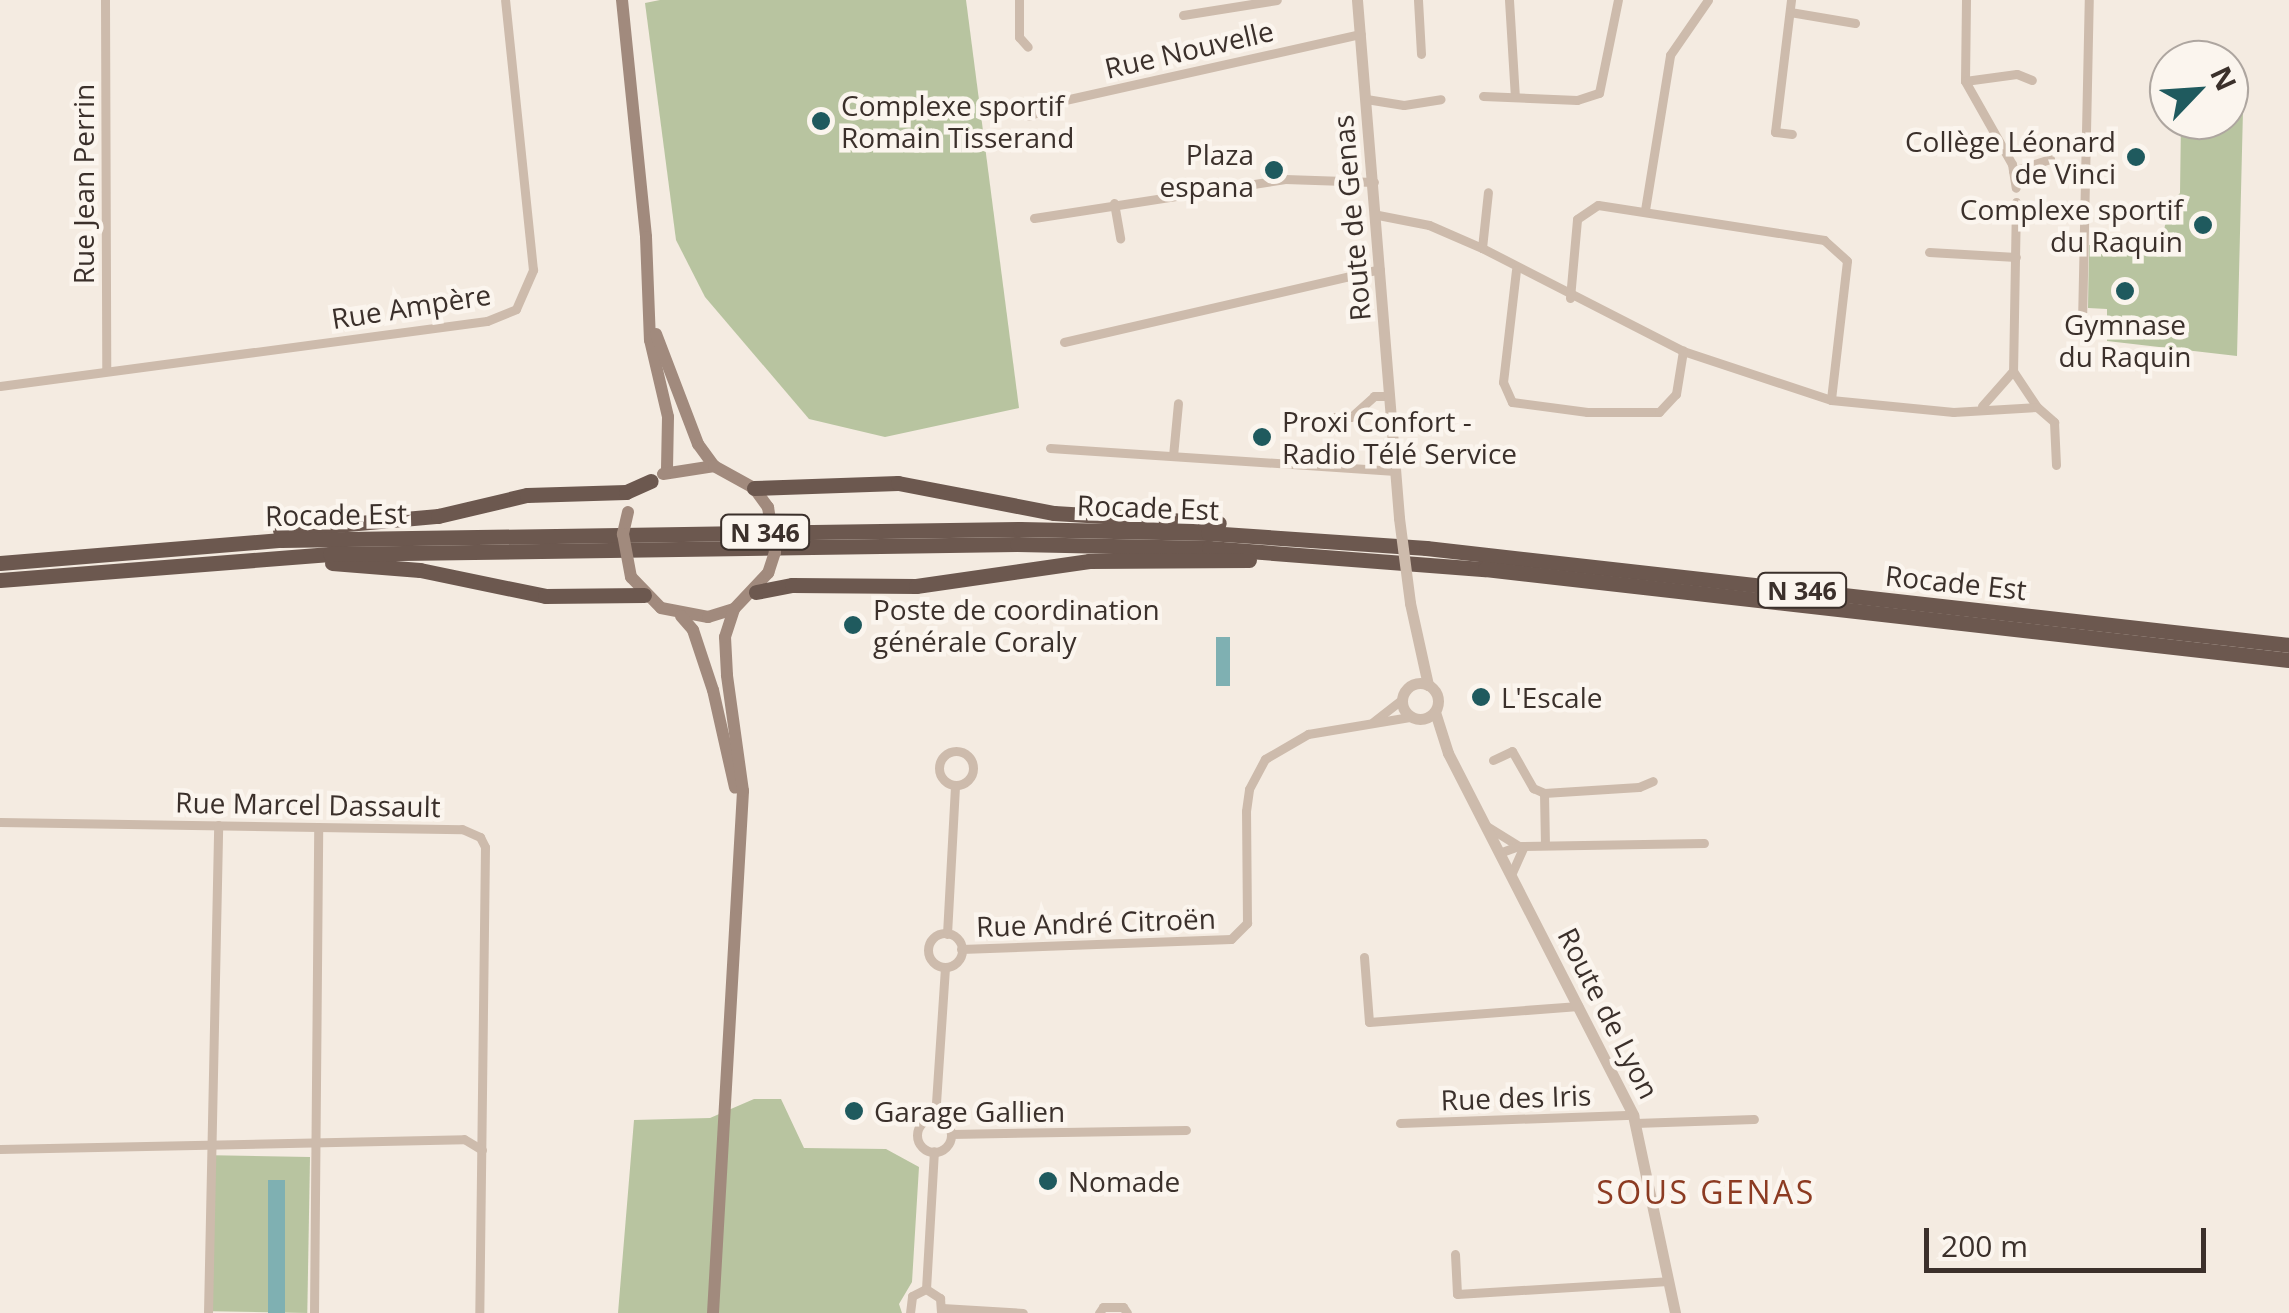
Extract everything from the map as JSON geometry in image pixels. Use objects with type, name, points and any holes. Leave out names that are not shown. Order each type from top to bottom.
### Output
[{"type":"highway","points":[[216,542],[233,534],[438,516],[527,496],[626,492],[651,481]]},
{"type":"highway","points":[[754,488],[898,483],[1054,513],[1306,530],[1314,539]]},
{"type":"highway","name":"Rocade Est","points":[[0,563],[216,542],[1020,529],[1314,539],[2289,645]]},
{"type":"highway","name":"Rocade Est","points":[[0,580],[260,556],[1017,544],[1338,556],[2289,660]]},
{"type":"highway","points":[[260,556],[273,564],[405,568],[545,596],[644,595]]},
{"type":"highway","points":[[756,592],[792,585],[916,586],[1089,561],[1323,563],[1338,556]]},
{"type":"main road","points":[[622,0],[650,340],[668,416],[667,471]]},
{"type":"main road","points":[[648,298],[682,405],[714,466],[754,488],[768,507],[775,552],[756,592],[734,610],[725,637],[740,734],[713,1313]]},
{"type":"main road","points":[[714,466],[667,471],[651,481],[628,512],[624,556],[644,595],[681,616],[693,630],[723,725],[738,829]]},
{"type":"main road","points":[[681,616],[734,610]]},
{"type":"street","name":"Rue Jean Perrin","points":[[105,0],[106,369]]},
{"type":"street","name":"Rue Ampère","points":[[0,386],[488,321],[516,309],[533,270],[505,0]]},
{"type":"street","points":[[1019,0],[1019,37],[1028,48]]},
{"type":"street","points":[[1184,16],[1277,0]]},
{"type":"street","name":"Route de Genas","points":[[1358,0],[1396,471]]},
{"type":"street","points":[[1418,0],[1421,54]]},
{"type":"street","points":[[1509,0],[1515,96]]},
{"type":"street","points":[[1483,96],[1577,100],[1600,93],[1618,0]]},
{"type":"street","points":[[1645,210],[1670,55],[1708,0]]},
{"type":"street","points":[[1791,0],[1775,132],[1792,134]]},
{"type":"street","points":[[1966,0],[1965,81],[2013,170],[2016,188]]},
{"type":"street","points":[[2082,323],[2089,0]]},
{"type":"street","points":[[1790,12],[1855,23]]},
{"type":"street","name":"Rue Nouvelle","points":[[1030,116],[1066,100],[1361,34]]},
{"type":"street","points":[[1965,81],[2017,74],[2032,80]]},
{"type":"street","points":[[1366,100],[1404,105],[1441,99]]},
{"type":"street","points":[[2013,170],[2050,159]]},
{"type":"street","points":[[1034,218],[1114,202],[1285,180],[1374,182]]},
{"type":"street","points":[[1482,248],[1488,192]]},
{"type":"street","points":[[1114,202],[1120,238]]},
{"type":"street","points":[[2016,202],[2013,371],[2037,407],[2054,422],[2056,465]]},
{"type":"street","points":[[1570,298],[1577,219],[1598,205],[1645,210],[1837,247],[1846,261],[1831,400]]},
{"type":"street","points":[[1378,215],[1429,225],[1482,248],[1516,270],[1682,352],[1831,400],[1936,411],[2037,407]]},
{"type":"street","points":[[1929,252],[2016,257]]},
{"type":"street","points":[[1064,342],[1380,269]]},
{"type":"street","points":[[1516,270],[1503,382],[1512,402],[1587,412],[1659,412],[1676,394],[1682,352]]},
{"type":"street","points":[[1980,407],[2013,371]]},
{"type":"street","points":[[1312,417],[1351,417],[1374,396],[1390,396]]},
{"type":"street","points":[[1173,456],[1178,403]]},
{"type":"street","points":[[1050,448],[1396,471],[1418,656],[1428,684],[1438,697],[1435,712],[1414,718],[1402,700],[1418,656]]},
{"type":"street","points":[[1408,687],[1428,684]]},
{"type":"street","name":"Rue André Citroën","points":[[1367,726],[1402,700]]},
{"type":"street","name":"Route de Lyon","points":[[1435,712],[1448,752],[1634,1119],[1675,1313]]},
{"type":"street","name":"Route de Lyon","points":[[1414,718],[1448,752]]},
{"type":"street","name":"Rue André Citroën","points":[[961,950],[1231,939],[1248,923],[1246,810],[1256,772],[1292,740],[1414,718]]},
{"type":"street","points":[[1493,760],[1512,751],[1532,788],[1544,793],[1652,781]]},
{"type":"street","points":[[945,967],[958,960],[961,950],[947,934],[955,785]]},
{"type":"street","points":[[1544,793],[1545,845]]},
{"type":"street","name":"Rue Marcel Dassault","points":[[0,822],[462,828],[480,837],[485,847],[479,1313]]},
{"type":"street","points":[[208,1313],[218,825]]},
{"type":"street","points":[[1485,825],[1522,846]]},
{"type":"street","points":[[314,1313],[318,826]]},
{"type":"street","points":[[1499,853],[1522,846],[1704,843]]},
{"type":"street","points":[[1511,875],[1522,846]]},
{"type":"street","points":[[945,967],[932,961],[928,948],[947,934]]},
{"type":"street","points":[[1364,956],[1368,1022],[1578,1006]]},
{"type":"street","points":[[945,967],[935,1118],[951,1134],[1186,1130]]},
{"type":"street","points":[[926,1289],[934,1152],[918,1136],[922,1123],[935,1118]]},
{"type":"street","name":"Rue des Iris","points":[[1400,1123],[1754,1119]]},
{"type":"street","points":[[934,1152],[946,1147],[951,1134]]},
{"type":"street","points":[[0,1148],[464,1139],[482,1150]]},
{"type":"street","points":[[1455,1254],[1456,1294],[1668,1281]]},
{"type":"street","points":[[910,1313],[912,1296],[926,1289],[937,1293],[942,1311],[1023,1313]]},
{"type":"street","points":[[1098,1313],[1102,1307],[1123,1306],[1127,1313]]},
{"type":"green space","name":"Complexe sportif Romain Tisserand","points":[[966,0],[1019,408],[885,437],[809,419],[705,297],[676,240],[645,3]]},
{"type":"green space","name":"Complexe sportif du Raquin","points":[[2181,140],[2242,140],[2237,356],[2107,341],[2107,309],[2088,308],[2089,245],[2162,243],[2168,207],[2180,193]]},
{"type":"green space","points":[[754,1099],[781,1099],[804,1148],[886,1149],[919,1167],[912,1282],[899,1304],[902,1313],[618,1313],[634,1120],[710,1118]]},
{"type":"green space","points":[[214,1155],[310,1157],[307,1313],[211,1311]]},
{"type":"water","points":[[1216,637],[1230,637],[1230,686],[1216,686]]},
{"type":"water","points":[[268,1180],[285,1180],[285,1313],[268,1313]]},
{"type":"place","name":"Complexe sportif Romain Tisserand","points":[[821,121]]},
{"type":"place","name":"Collège Léonard de Vinci","points":[[2136,157]]},
{"type":"place","name":"Plaza espana","points":[[1274,170]]},
{"type":"place","name":"Complexe sportif du Raquin","points":[[2203,225]]},
{"type":"place","name":"Gymnase du Raquin","points":[[2125,291]]},
{"type":"place","name":"Proxi Confort - Radio Télé Service","points":[[1262,437]]},
{"type":"place","name":"Poste de coordination générale Coraly","points":[[853,625]]},
{"type":"place","name":"L'Escale","points":[[1481,697]]},
{"type":"place","name":"Garage Gallien","points":[[854,1111]]},
{"type":"place","name":"Nomade","points":[[1048,1181]]},
{"type":"district","name":"SOUS GENAS","points":[[1706,1192]]}]
